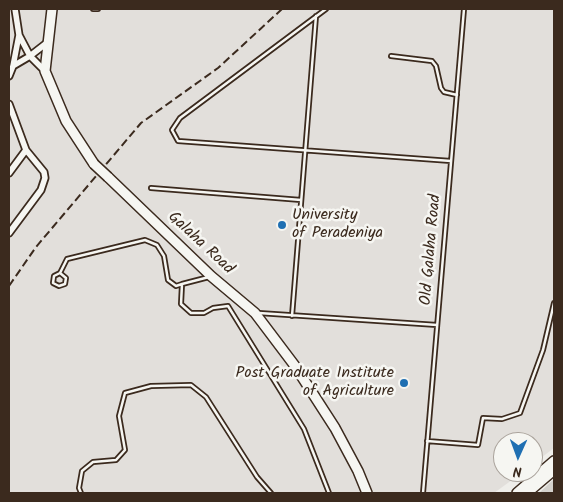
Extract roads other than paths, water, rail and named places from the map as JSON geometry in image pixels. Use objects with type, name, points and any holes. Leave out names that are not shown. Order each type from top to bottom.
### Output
[{"type":"main road","name":"Galaha Road","points":[[52,9],[45,71],[66,121],[94,164],[211,276],[255,313],[295,366],[335,428],[358,471],[366,493]]},
{"type":"main road","points":[[517,493],[554,461]]},
{"type":"main road","points":[[527,493],[554,470]]},
{"type":"street","points":[[15,9],[19,35],[30,56],[45,71]]},
{"type":"street","points":[[9,76],[13,66],[19,35]]},
{"type":"street","points":[[13,66],[48,42]]},
{"type":"street","points":[[9,104],[26,150],[44,172],[45,178],[41,190],[9,233]]},
{"type":"street","points":[[9,173],[26,150]]},
{"type":"lane","points":[[93,9],[98,9]]},
{"type":"lane","points":[[326,9],[180,118],[172,130],[178,141],[451,161]]},
{"type":"lane","name":"Old Galaha Road","points":[[423,493],[464,9]]},
{"type":"lane","points":[[292,316],[316,16]]},
{"type":"lane","points":[[391,56],[432,61],[436,66],[441,88],[444,92],[457,96]]},
{"type":"lane","points":[[151,188],[301,200]]},
{"type":"lane","points":[[60,273],[66,278],[65,284],[59,286],[53,283],[54,276],[60,273],[67,259],[145,240],[157,244],[164,256],[168,280],[176,286],[211,276]]},
{"type":"lane","points":[[182,284],[181,304],[191,312],[204,313],[213,308],[228,306],[304,429],[329,493]]},
{"type":"lane","points":[[428,441],[478,445],[483,418],[502,419],[520,413],[543,350],[554,302]]},
{"type":"lane","points":[[255,313],[437,325]]},
{"type":"lane","points":[[81,493],[79,488],[82,470],[94,462],[116,460],[125,450],[119,416],[125,393],[151,386],[191,386],[206,397],[258,477],[271,493]]},
{"type":"railway","points":[[9,286],[36,247],[141,123],[218,68],[282,9]]},
{"type":"place","name":"University of Peradeniya","points":[[282,225]]},
{"type":"place","name":"Post Graduate Institute of Agriculture","points":[[404,383]]}]
